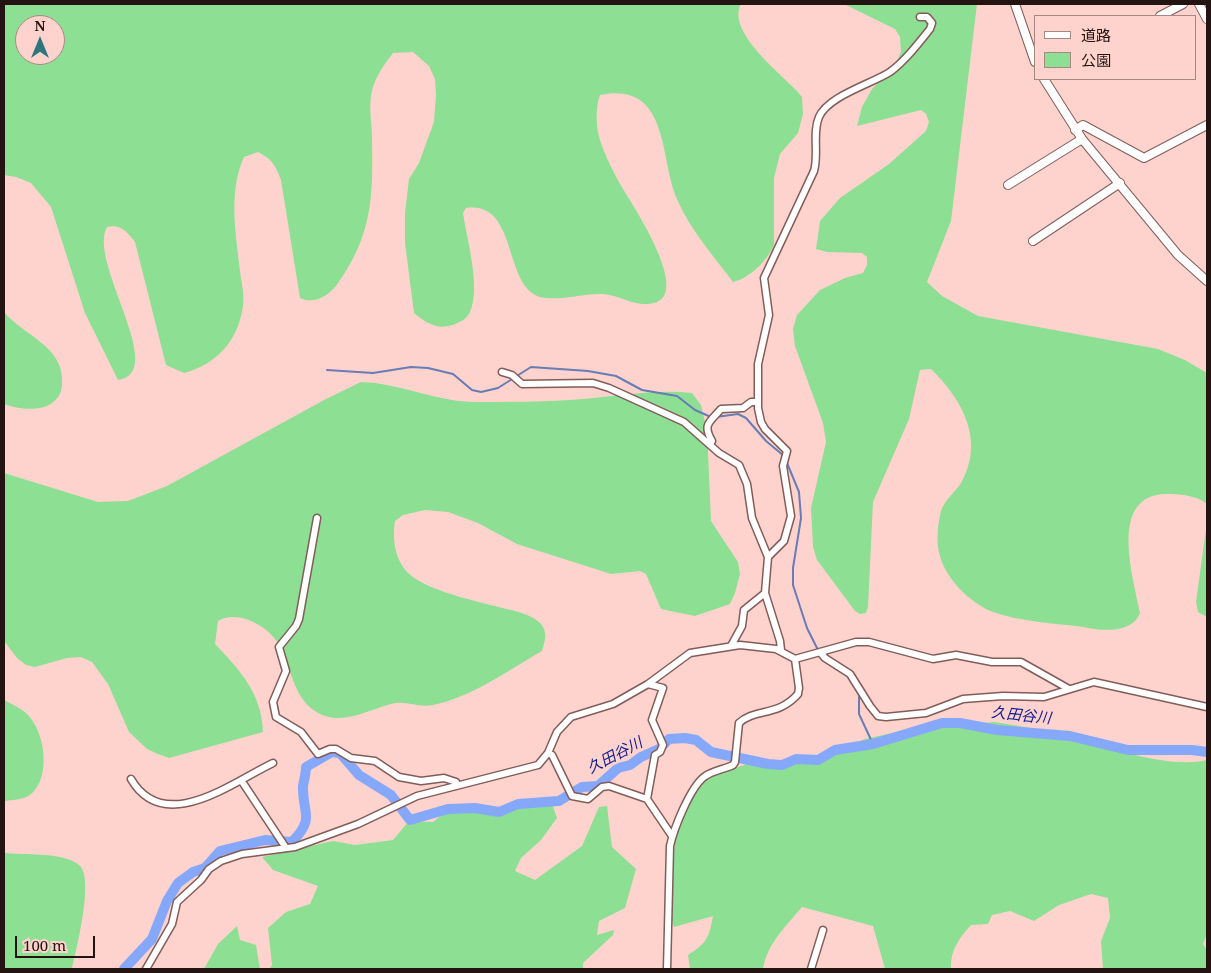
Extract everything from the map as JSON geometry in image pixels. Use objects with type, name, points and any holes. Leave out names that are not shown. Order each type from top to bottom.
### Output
[{"type":"street","points":[[1014,4],[1034,59]]},
{"type":"street","points":[[1162,15],[1183,4]]},
{"type":"street","points":[[1198,4],[1207,19]]},
{"type":"street","points":[[768,557],[784,540],[791,516],[783,466],[787,451],[761,422],[757,402],[758,364],[769,315],[764,278],[814,171],[817,162],[817,122],[820,114],[834,101],[891,71],[930,29],[932,23],[930,20],[920,17]]},
{"type":"street","points":[[1047,80],[1082,139],[1178,255],[1207,282]]},
{"type":"street","points":[[1076,130],[1083,125],[1144,158],[1207,124]]},
{"type":"street","points":[[1008,185],[1082,139]]},
{"type":"street","points":[[1033,241],[1120,183]]},
{"type":"street","points":[[502,372],[522,384],[592,383],[609,388],[684,422],[719,453],[734,460],[744,473],[752,518],[768,557],[765,593],[780,641],[780,650]]},
{"type":"street","points":[[710,444],[712,441],[706,432],[707,425],[721,409],[743,408],[751,402],[757,402]]},
{"type":"street","points":[[317,518],[310,548],[306,586],[301,599],[299,619],[296,626],[279,647],[286,671],[273,702],[276,717],[301,732],[318,754],[330,749],[336,749],[351,758],[376,761],[399,777],[421,781],[444,778],[456,782],[457,785]]},
{"type":"street","points":[[731,646],[742,626],[744,610],[765,593]]},
{"type":"street","points":[[146,969],[172,924],[177,902],[201,880],[209,869],[221,861],[242,854],[335,834],[400,803],[457,785],[538,765],[548,753],[557,732],[571,717],[604,708],[648,684],[690,653],[731,646],[780,650],[795,659],[856,642],[901,649],[919,657],[933,659],[956,655],[992,662],[1012,660],[1021,662],[1070,689]]},
{"type":"street","points":[[820,652],[825,658],[850,674],[878,716],[926,713],[963,699],[1003,696],[1044,697],[1094,682],[1207,707]]},
{"type":"street","points":[[667,969],[670,846],[672,836],[696,786],[705,776],[733,765],[735,762],[739,723],[745,717],[779,709],[798,694],[795,659]]},
{"type":"street","points":[[647,799],[655,755],[660,752],[663,745],[652,720],[663,688],[648,684]]},
{"type":"street","points":[[548,753],[552,755],[572,796],[588,799],[602,787],[609,786],[647,799],[672,836]]},
{"type":"street","points":[[131,779],[136,788],[151,800],[186,803],[214,795],[273,763]]},
{"type":"street","points":[[241,780],[285,846]]},
{"type":"street","points":[[811,969],[822,930]]},
{"type":"green space","points":[[4,4],[741,4],[738,15],[748,39],[768,63],[802,97],[803,114],[798,133],[780,154],[774,178],[774,245],[762,263],[746,277],[733,282],[688,221],[671,182],[658,126],[650,111],[639,100],[623,94],[600,95],[597,113],[599,138],[620,184],[655,246],[667,283],[664,296],[654,303],[641,304],[603,294],[546,298],[532,293],[522,282],[504,232],[495,218],[483,209],[466,208],[463,213],[474,277],[473,302],[470,312],[465,319],[455,324],[441,327],[427,323],[414,313],[405,243],[405,213],[409,179],[419,163],[434,122],[435,79],[429,66],[413,52],[393,53],[376,79],[371,96],[372,178],[371,196],[364,231],[350,265],[335,287],[322,298],[306,300],[300,298],[281,180],[270,160],[258,152],[244,157],[236,185],[235,228],[244,297],[240,319],[231,340],[224,349],[216,357],[196,369],[184,373],[166,365],[135,242],[120,228],[107,227],[104,243],[108,265],[132,338],[135,358],[132,373],[118,380],[85,313],[51,207],[31,183],[4,175]]},
{"type":"green space","points":[[831,4],[977,4],[951,221],[927,282],[942,296],[978,316],[1158,349],[1185,360],[1207,373],[1207,510],[1206,503],[1197,498],[1171,494],[1148,498],[1136,508],[1130,523],[1129,541],[1130,561],[1140,613],[1130,625],[1107,630],[1026,620],[1004,615],[984,608],[967,596],[952,580],[946,571],[939,552],[938,526],[942,507],[961,483],[968,467],[971,452],[970,437],[967,422],[953,394],[931,369],[920,370],[909,419],[873,502],[868,607],[866,613],[860,614],[855,611],[817,560],[813,547],[811,508],[826,442],[823,423],[795,346],[793,329],[797,315],[820,290],[845,278],[863,273],[867,265],[867,257],[862,253],[827,252],[816,249],[820,221],[840,198],[889,164],[926,131],[929,122],[926,114],[921,110],[857,126],[862,107],[872,89],[895,65],[901,52],[900,37],[895,29],[846,5]]},
{"type":"green space","points":[[4,312],[50,351],[57,360],[61,371],[62,383],[60,394],[57,399],[47,406],[28,409],[4,404]]},
{"type":"green space","points":[[361,382],[389,385],[444,399],[473,402],[556,401],[652,392],[692,393],[701,405],[707,430],[711,521],[738,562],[740,574],[730,604],[695,616],[661,609],[646,574],[640,571],[611,574],[517,544],[478,523],[448,512],[425,510],[403,515],[395,521],[394,536],[396,552],[407,572],[422,583],[447,593],[530,616],[538,621],[544,629],[545,640],[542,651],[475,690],[447,701],[428,706],[396,703],[355,716],[336,718],[327,717],[309,707],[298,691],[279,645],[268,632],[252,621],[243,618],[226,618],[218,621],[215,644],[241,673],[254,694],[262,718],[263,732],[169,758],[147,749],[129,732],[108,684],[92,662],[81,657],[67,658],[35,667],[26,665],[17,658],[4,641],[4,473],[98,502],[128,501],[167,486],[324,400]]},
{"type":"green space","points":[[1207,522],[1207,617],[1198,612],[1196,602]]},
{"type":"green space","points":[[4,700],[25,712],[33,722],[38,731],[44,754],[41,778],[37,787],[27,797],[4,801]]},
{"type":"green space","points":[[994,722],[1050,732],[1153,759],[1172,762],[1207,760],[1207,934],[1203,944],[1207,950],[1207,969],[1103,969],[1101,941],[1110,918],[1108,898],[1091,894],[1059,905],[1034,921],[1010,911],[992,915],[988,924],[971,925],[956,945],[952,956],[951,969],[885,969],[873,926],[802,907],[773,943],[763,969],[690,969],[688,955],[706,939],[713,916],[674,927],[670,917],[675,837],[680,817],[702,781],[711,776],[753,762],[778,766],[798,761],[820,761],[832,753],[865,739],[910,729]]},
{"type":"green space","points":[[525,802],[552,804],[557,818],[541,840],[521,858],[515,871],[535,880],[582,846],[599,807],[607,806],[612,847],[636,869],[625,908],[599,921],[597,935],[614,930],[613,935],[583,963],[583,969],[269,969],[272,965],[268,928],[286,912],[310,904],[318,886],[273,870],[262,857],[333,841],[355,845],[393,840],[409,821],[433,822],[447,811],[465,810],[496,815]]},
{"type":"green space","points":[[4,853],[54,856],[64,858],[79,865],[83,872],[85,898],[72,969],[4,969]]},
{"type":"green space","points":[[237,926],[240,940],[256,945],[260,969],[204,969],[218,944]]},
{"type":"waterway","points":[[327,370],[373,373],[411,367],[428,368],[453,374],[472,390],[481,392],[498,388],[531,367],[588,371],[616,376],[642,390],[677,396],[695,410],[711,417]]},
{"type":"waterway","points":[[716,417],[738,414],[746,418],[766,441],[784,456]]},
{"type":"waterway","points":[[787,463],[799,492],[801,518],[793,568],[793,585],[807,628],[819,652]]},
{"type":"waterway","points":[[828,663],[840,671]]},
{"type":"waterway","points":[[859,694],[859,714],[873,744]]},
{"type":"waterway","name":"久田谷川","points":[[124,969],[152,939],[167,901],[178,883],[193,872],[205,868],[220,851],[265,840],[292,842],[304,827],[306,821],[303,795],[306,767],[332,752],[340,753],[359,775],[391,795],[410,820],[448,809],[475,808],[499,812],[518,804],[559,801],[582,787],[598,786],[618,768],[630,765],[641,757],[659,749],[669,739],[685,738],[696,740],[711,752],[768,764],[782,765],[796,759],[818,760],[835,750],[873,744],[942,723],[960,723],[997,730],[1070,736],[1128,750],[1192,750],[1207,752]]}]
